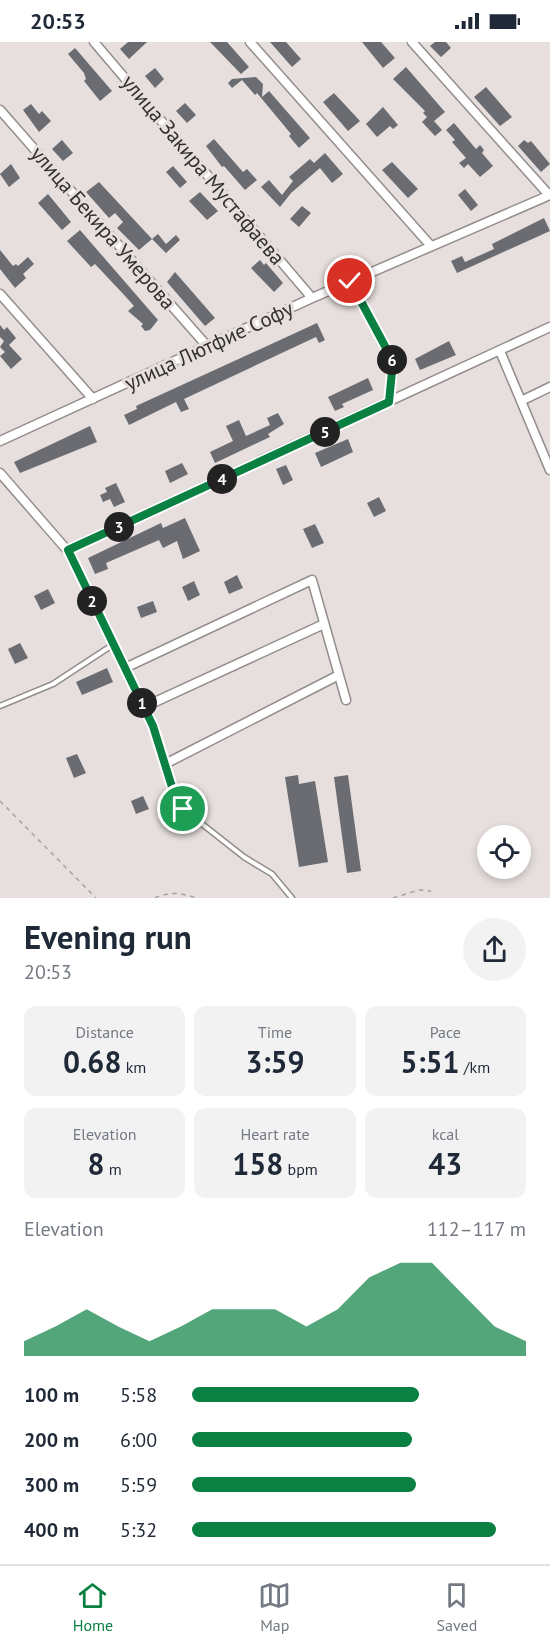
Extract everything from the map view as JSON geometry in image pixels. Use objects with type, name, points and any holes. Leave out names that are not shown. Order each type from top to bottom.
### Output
[{"type":"street","name":"улица Закира Мустафаева","points":[[94,42],[312,298]]},
{"type":"street","points":[[250,42],[431,246]]},
{"type":"street","points":[[412,42],[549,195]]},
{"type":"street","name":"улица Бекира Умерова","points":[[0,110],[207,346]]},
{"type":"street","name":"улица Лютфие Софу","points":[[0,441],[312,298],[549,195]]},
{"type":"street","points":[[0,294],[93,399]]},
{"type":"street","points":[[0,473],[68,550],[550,327]]},
{"type":"street","points":[[500,351],[550,470]]},
{"type":"street","points":[[521,401],[550,387]]},
{"type":"street","points":[[125,668],[312,580],[337,676],[346,700]]},
{"type":"street","points":[[144,707],[324,624]]},
{"type":"street","points":[[165,764],[337,676]]},
{"type":"lane","points":[[350,281],[393,361],[389,402]]},
{"type":"lane","points":[[68,550],[144,707],[183,809],[244,857],[272,874],[292,898]]},
{"type":"lane","points":[[0,706],[53,684],[114,644]]},
{"type":"path","points":[[0,801],[96,898]]},
{"type":"path","points":[[393,898],[419,890],[431,891]]},
{"type":"path","points":[[155,898],[163,894],[181,893],[196,898]]},
{"type":"building","points":[[128,42],[147,42],[129,59],[120,49]]},
{"type":"building","points":[[210,42],[227,42],[249,67],[241,74]]},
{"type":"building","points":[[270,42],[286,42],[301,59],[292,67]]},
{"type":"building","points":[[362,42],[381,42],[395,58],[383,68]]},
{"type":"building","points":[[435,42],[446,42],[451,48],[441,57],[430,46]]},
{"type":"building","points":[[75,48],[112,91],[100,101],[84,81],[86,79],[84,73],[68,54]]},
{"type":"building","points":[[406,67],[445,112],[434,121],[442,130],[435,136],[422,122],[427,117],[423,113],[425,111],[393,79]]},
{"type":"building","points":[[155,68],[164,79],[155,88],[145,76]]},
{"type":"building","points":[[256,77],[263,84],[262,97],[269,91],[310,138],[299,148],[289,136],[291,134],[257,93],[255,95],[242,80],[232,88],[228,83],[232,79]]},
{"type":"building","points":[[486,87],[512,117],[500,126],[474,97]]},
{"type":"building","points":[[334,93],[360,121],[348,131],[323,102]]},
{"type":"building","points":[[185,103],[196,115],[187,123],[176,111]]},
{"type":"building","points":[[31,104],[39,114],[42,111],[51,121],[39,132],[23,110]]},
{"type":"building","points":[[383,107],[398,125],[393,129],[390,126],[377,137],[366,124]]},
{"type":"building","points":[[454,123],[476,149],[480,145],[484,150],[482,153],[493,166],[480,177],[468,164],[464,168],[459,163],[466,158],[452,142],[455,140],[446,130]]},
{"type":"building","points":[[214,139],[243,172],[247,169],[257,180],[245,190],[224,166],[222,167],[206,146]]},
{"type":"building","points":[[62,140],[73,153],[63,161],[52,149]]},
{"type":"building","points":[[524,140],[528,143],[531,141],[550,164],[541,172],[518,146]]},
{"type":"building","points":[[325,153],[343,174],[332,183],[320,168],[291,193],[280,207],[261,187],[269,180],[282,195],[293,181],[289,177],[310,159],[314,163]]},
{"type":"building","points":[[392,162],[418,189],[408,198],[382,170]]},
{"type":"building","points":[[11,164],[20,178],[9,187],[0,174]]},
{"type":"building","points":[[173,166],[187,182],[180,188],[166,172]]},
{"type":"building","points":[[99,182],[152,239],[139,250],[117,228],[123,222],[115,213],[109,218],[86,192]]},
{"type":"building","points":[[465,189],[478,205],[471,211],[458,195]]},
{"type":"building","points":[[200,192],[218,211],[207,220],[189,201]]},
{"type":"building","points":[[48,194],[71,222],[62,230],[38,203]]},
{"type":"building","points":[[302,206],[311,213],[299,227],[290,219]]},
{"type":"building","points":[[544,218],[550,231],[457,273],[451,261],[462,256],[465,262],[494,249],[492,244]]},
{"type":"building","points":[[80,230],[158,320],[150,330],[145,331],[141,326],[143,324],[128,311],[134,306],[126,297],[95,264],[91,267],[67,241]]},
{"type":"building","points":[[158,234],[166,244],[176,235],[180,240],[166,253],[152,239]]},
{"type":"building","points":[[0,250],[13,266],[16,264],[18,266],[28,257],[34,264],[23,274],[26,278],[15,288],[0,269]]},
{"type":"building","points":[[260,260],[264,265],[266,263],[283,283],[274,292],[251,268]]},
{"type":"building","points":[[175,272],[215,318],[205,326],[167,282]]},
{"type":"building","points":[[317,323],[325,340],[319,343],[316,337],[184,399],[189,409],[181,412],[176,402],[129,425],[124,415],[137,409],[136,406]]},
{"type":"building","points":[[0,325],[4,330],[7,327],[16,338],[9,345],[22,359],[11,369],[0,356],[5,352],[0,347],[4,341],[0,337]]},
{"type":"building","points":[[449,341],[456,355],[420,370],[415,359]]},
{"type":"building","points":[[368,378],[373,390],[342,404],[344,407],[335,411],[328,397]]},
{"type":"building","points":[[278,413],[284,424],[268,434],[270,437],[215,463],[210,452],[233,441],[226,426],[239,420],[246,436],[270,425],[267,418]]},
{"type":"building","points":[[90,426],[97,442],[20,473],[14,462]]},
{"type":"building","points":[[348,439],[353,452],[321,467],[315,453]]},
{"type":"building","points":[[182,463],[188,474],[170,483],[165,471]]},
{"type":"building","points":[[286,465],[293,480],[283,485],[276,469]]},
{"type":"building","points":[[116,483],[125,502],[114,507],[110,499],[103,502],[100,495],[107,492],[105,488]]},
{"type":"building","points":[[379,497],[386,511],[374,517],[367,503]]},
{"type":"building","points":[[185,518],[200,551],[183,559],[177,541],[163,548],[159,540],[106,563],[108,569],[95,574],[88,558],[161,523],[163,528]]},
{"type":"building","points":[[315,524],[324,543],[312,548],[303,529]]},
{"type":"building","points":[[237,575],[243,588],[229,594],[224,582]]},
{"type":"building","points":[[194,581],[200,595],[188,601],[182,587]]},
{"type":"building","points":[[48,589],[55,603],[41,610],[34,596]]},
{"type":"building","points":[[153,601],[157,612],[141,618],[137,607]]},
{"type":"building","points":[[20,643],[28,658],[15,664],[8,649]]},
{"type":"building","points":[[107,668],[113,682],[82,695],[76,682]]},
{"type":"building","points":[[77,754],[86,773],[74,778],[66,758]]},
{"type":"building","points":[[298,775],[299,784],[315,781],[328,862],[299,867],[285,777]]},
{"type":"building","points":[[348,775],[361,871],[347,873],[334,777]]},
{"type":"building","points":[[143,796],[149,809],[136,814],[131,801]]},
{"type":"route","points":[[183,809],[172,787],[153,726],[68,550],[389,402],[394,374],[393,361],[350,281]]}]
